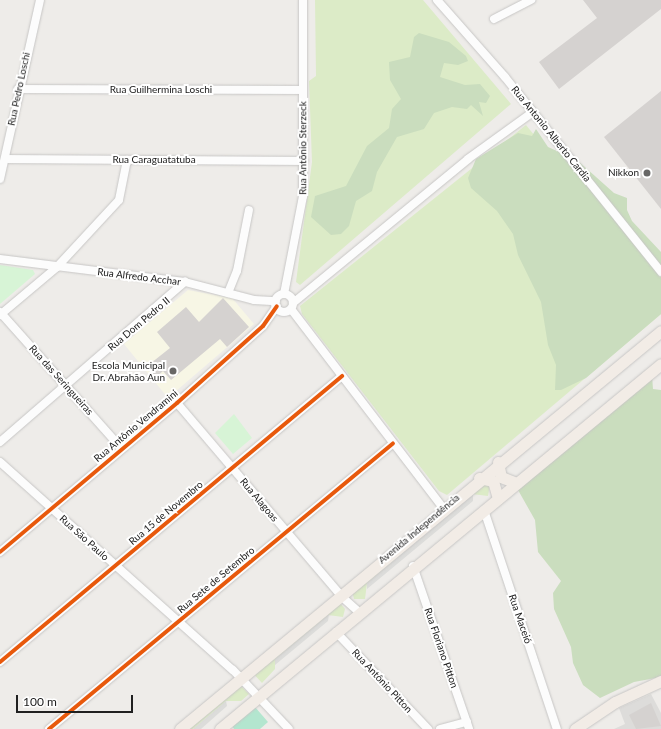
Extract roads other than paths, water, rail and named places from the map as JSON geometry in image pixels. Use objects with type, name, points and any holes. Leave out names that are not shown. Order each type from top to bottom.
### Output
[{"type":"main road","name":"Avenida Independência","points":[[180,729],[341,596],[498,462],[661,331]]},
{"type":"main road","points":[[220,729],[261,696],[413,566],[484,510],[661,364]]},
{"type":"main road","points":[[498,462],[501,477],[517,483]]},
{"type":"main road","points":[[479,478],[493,481],[498,498]]},
{"type":"main road","points":[[575,729],[616,702],[661,681]]},
{"type":"street","name":"Rua Pedro Loschi","points":[[0,179],[18,89],[40,0]]},
{"type":"street","name":"Rua Antonio Alberto Cardia","points":[[437,0],[532,112],[661,272]]},
{"type":"street","points":[[494,19],[531,0]]},
{"type":"street","name":"Rua Antônio Sterzeck","points":[[286,294],[301,219],[304,162],[304,2]]},
{"type":"street","name":"Rua Guilhermina Loschi","points":[[18,89],[303,90]]},
{"type":"street","points":[[444,508],[289,308],[286,294],[305,290],[532,112]]},
{"type":"street","name":"Rua Caraguatatuba","points":[[5,159],[304,162]]},
{"type":"street","points":[[0,313],[57,267],[119,200],[127,160]]},
{"type":"street","points":[[228,293],[237,271],[248,210]]},
{"type":"street","name":"Rua Alfredo Acchar","points":[[0,259],[185,282],[254,300],[276,304]]},
{"type":"street","name":"Rua Dom Pedro II","points":[[0,442],[185,282]]},
{"type":"street","name":"Rua Antônio Vendramini","points":[[0,552],[177,403],[268,320],[289,308],[305,290]]},
{"type":"street","name":"Rua Antônio Vendramini","points":[[268,320],[276,304],[286,294]]},
{"type":"street","points":[[276,304],[289,308]]},
{"type":"street","name":"Rua das Seringueiras","points":[[0,313],[122,449]]},
{"type":"street","name":"Rua 15 de Novembro","points":[[0,662],[342,376]]},
{"type":"street","name":"Rua Alagoas","points":[[177,403],[341,596],[359,612]]},
{"type":"street","name":"Rua Sete de Setembro","points":[[49,729],[394,443]]},
{"type":"street","name":"Rua São Paulo","points":[[0,462],[114,566],[179,621],[261,696],[289,729]]},
{"type":"street","name":"Rua Maceió","points":[[484,510],[556,729]]},
{"type":"street","name":"Rua Floriano Pitton","points":[[413,566],[468,726]]},
{"type":"street","name":"Rua Antônio Pitton","points":[[336,632],[428,729]]},
{"type":"street","points":[[440,729],[468,726]]},
{"type":"place","name":"Nikkon","points":[[647,173]]},
{"type":"place","name":"Escola Municipal Dr. Abrahão Aun","points":[[173,371]]}]
